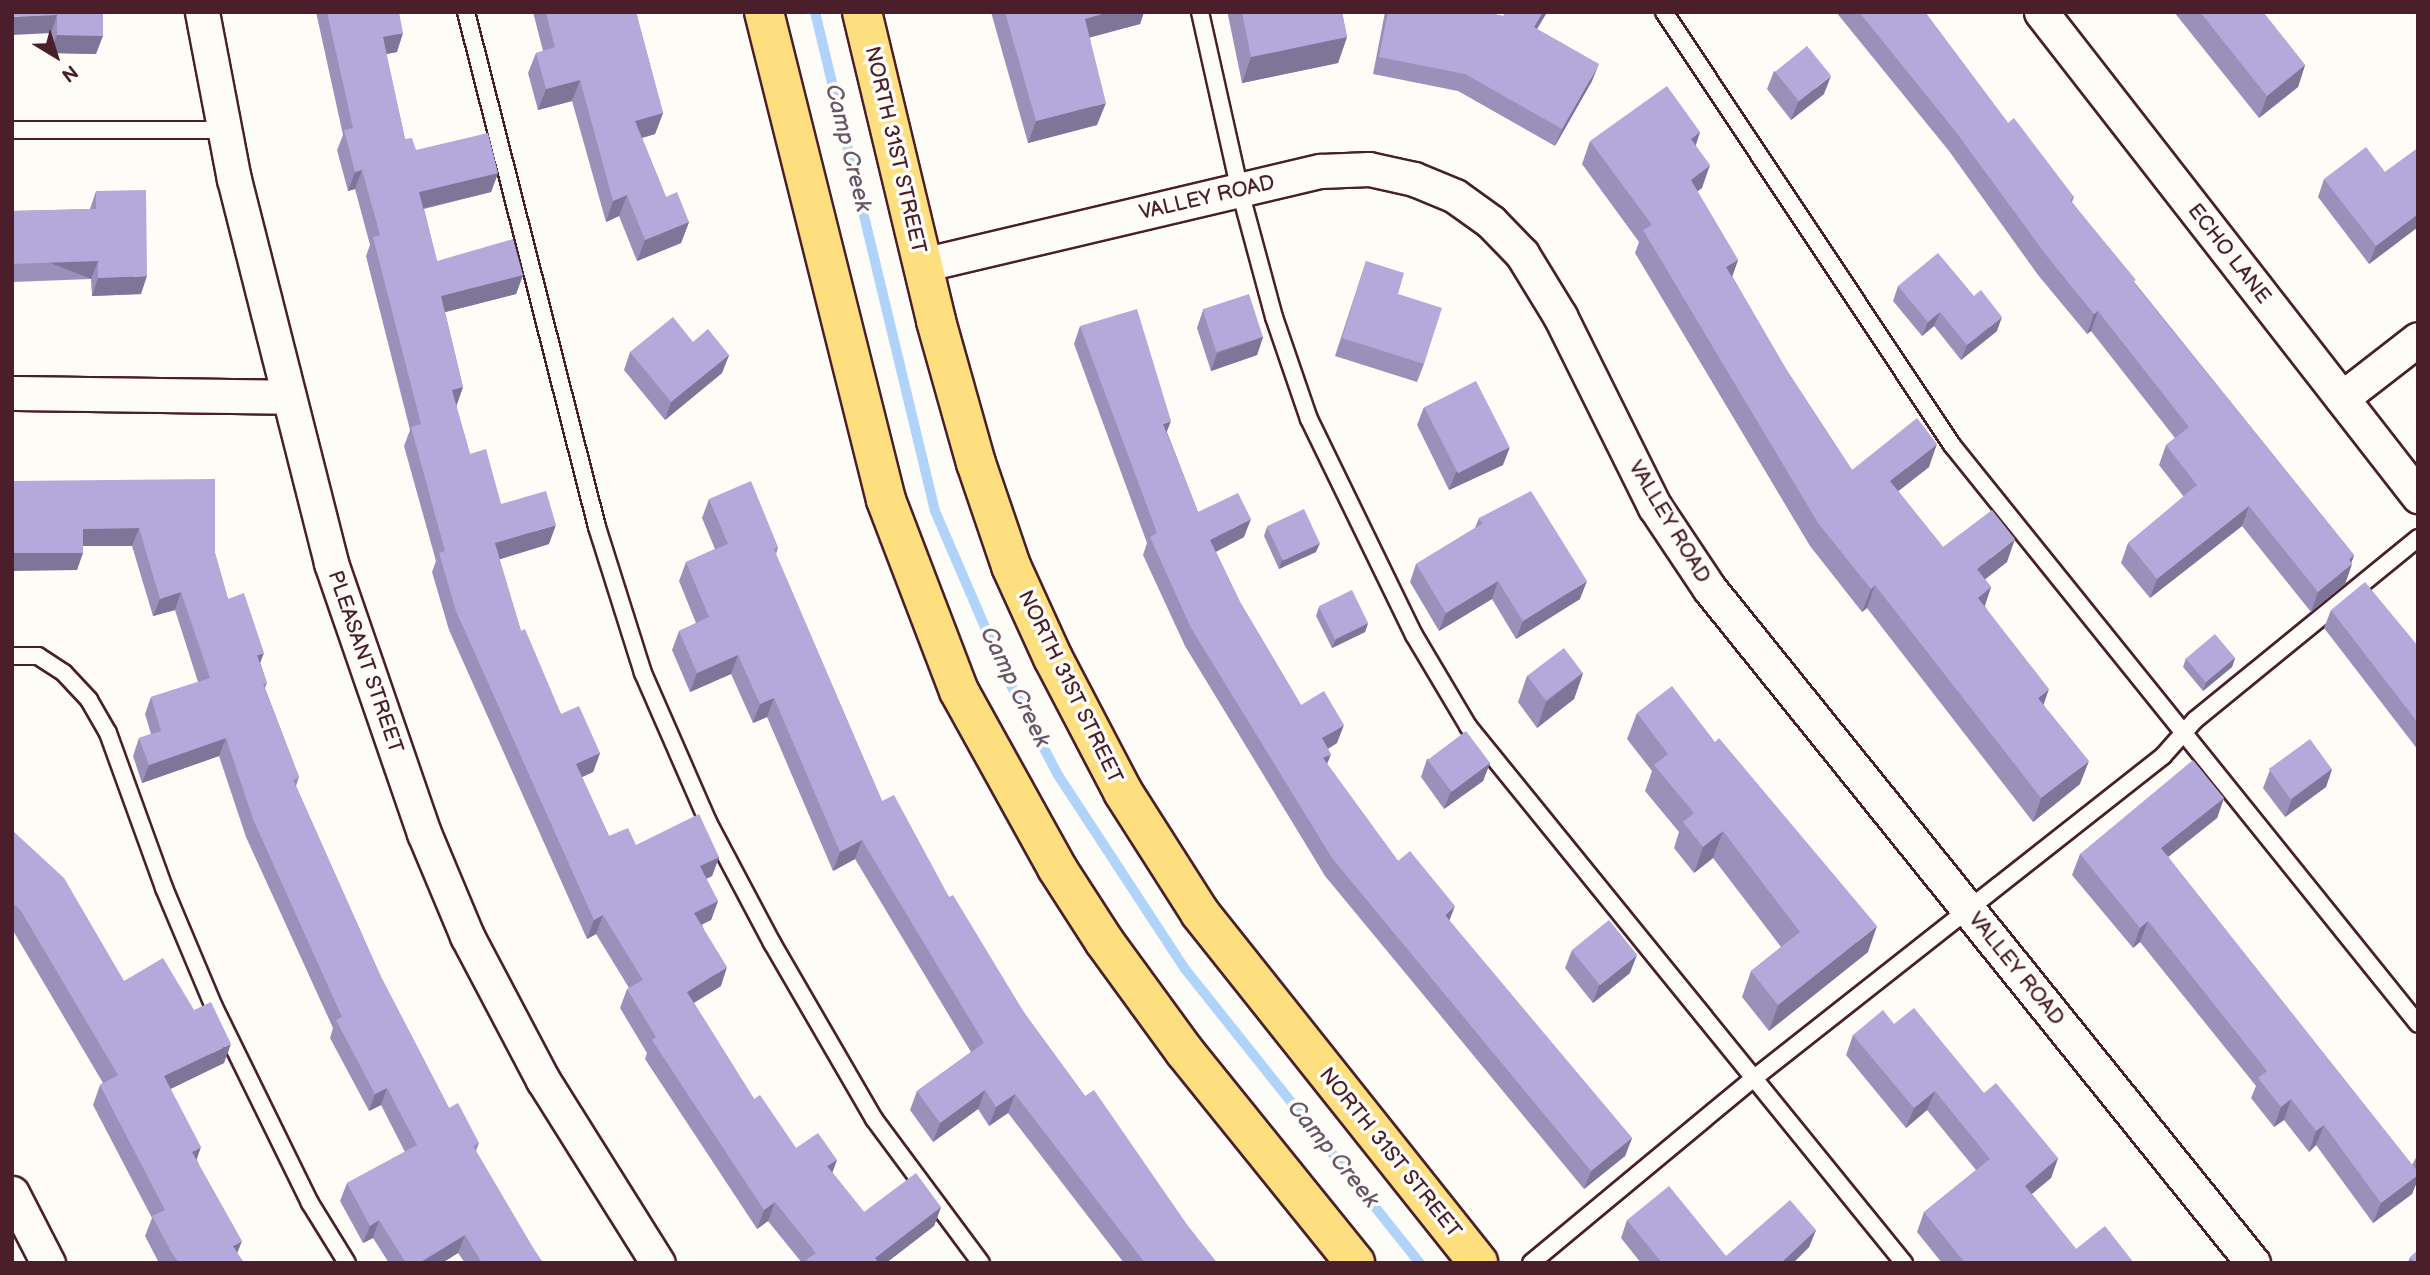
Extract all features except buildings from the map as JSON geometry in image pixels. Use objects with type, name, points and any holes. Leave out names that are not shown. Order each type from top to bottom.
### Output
[{"type":"main road","points":[[764,12],[886,500],[959,691],[1057,868],[1104,941],[1185,1052],[1355,1263]]},
{"type":"main road","name":"NORTH 31ST STREET","points":[[862,12],[922,265],[976,463],[1011,566],[1123,792],[1200,913],[1478,1263]]},
{"type":"street","name":"PLEASANT STREET","points":[[202,12],[225,130],[288,397],[335,576],[424,833],[467,936],[543,1080],[658,1263]]},
{"type":"street","name":"ECHO LANE","points":[[2041,12],[2418,496]]},
{"type":"street","name":"VALLEY ROAD","points":[[922,265],[1321,171],[1369,169],[1414,179],[1455,196],[1490,222],[1522,254],[1560,316],[1655,507],[1709,588],[2252,1263]]},
{"type":"street","points":[[2342,398],[2418,339]]},
{"type":"street","points":[[12,393],[288,397]]},
{"type":"street","points":[[12,1193],[48,1263]]},
{"type":"lane","points":[[466,12],[597,527],[643,673],[708,822],[772,943],[874,1119],[981,1263]]},
{"type":"lane","points":[[1200,12],[1240,191],[1274,317],[1309,419],[1414,635],[1468,726],[1904,1263]]},
{"type":"lane","points":[[1664,12],[1952,445],[2418,1024]]},
{"type":"lane","points":[[12,130],[225,130]]},
{"type":"lane","points":[[1531,1263],[1754,1079],[2184,735],[2195,720],[2418,538]]},
{"type":"lane","points":[[12,656],[38,656],[64,673],[89,701],[108,733],[164,888],[214,1007],[310,1203],[347,1263]]},
{"type":"waterway","name":"Camp Creek","points":[[815,12],[935,511],[1006,676],[1058,775],[1185,969],[1420,1263]]}]
